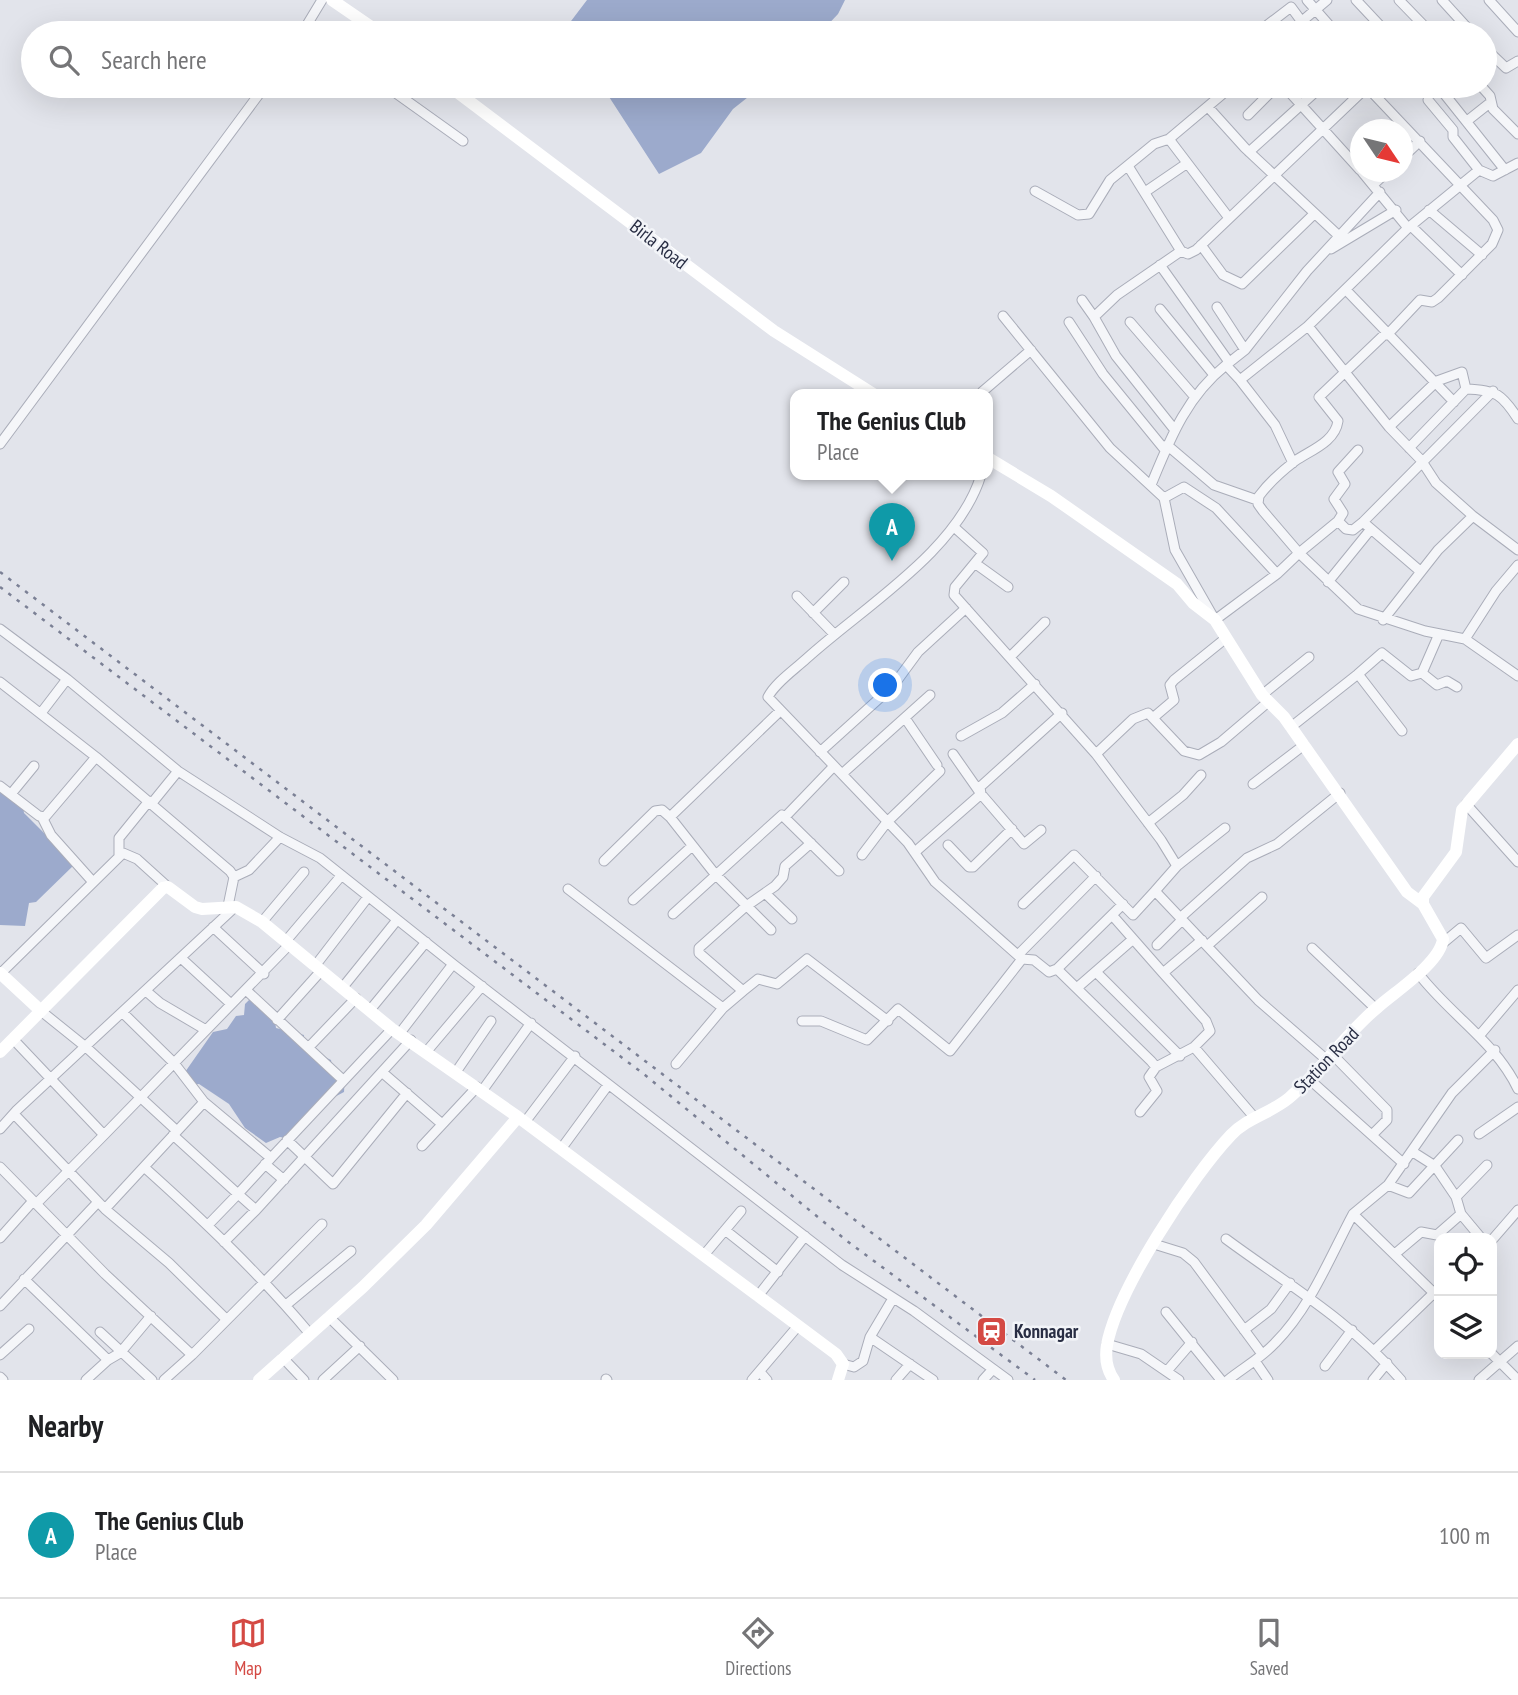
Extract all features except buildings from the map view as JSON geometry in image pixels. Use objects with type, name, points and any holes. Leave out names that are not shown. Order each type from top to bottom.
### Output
[{"type":"street","points":[[312,21],[322,0]]},
{"type":"street","points":[[332,0],[363,21]]},
{"type":"street","points":[[1307,0],[1325,21]]},
{"type":"street","points":[[1303,21],[1327,0]]},
{"type":"street","points":[[1356,0],[1374,21]]},
{"type":"street","points":[[1399,0],[1419,21]]},
{"type":"street","points":[[1443,0],[1461,21]]},
{"type":"street","points":[[1491,1],[1516,27]]},
{"type":"street","points":[[1273,21],[1291,7],[1301,21]]},
{"type":"street","points":[[1497,59],[1506,68],[1518,61]]},
{"type":"street","points":[[0,443],[256,98]]},
{"type":"street","points":[[403,98],[463,141]]},
{"type":"street","name":"Birla Road","points":[[465,98],[774,331],[866,389]]},
{"type":"street","points":[[1035,191],[1078,215],[1089,214],[1110,180],[1154,144],[1169,139],[1218,98]]},
{"type":"street","points":[[1248,115],[1265,98]]},
{"type":"street","points":[[1294,98],[1350,159]]},
{"type":"street","points":[[1250,152],[1308,98]]},
{"type":"street","points":[[1128,166],[1181,251],[1188,254],[1201,245],[1275,176],[1314,134],[1324,129],[1356,98]]},
{"type":"street","points":[[1257,500],[1265,488],[1293,463],[1318,449],[1338,426],[1334,414],[1319,397],[1387,334],[1419,300],[1434,301],[1482,255],[1497,235],[1496,224],[1379,98]]},
{"type":"street","points":[[1448,98],[1505,170]]},
{"type":"street","points":[[1488,98],[1518,134]]},
{"type":"street","points":[[1427,100],[1454,130],[1453,137],[1479,170],[1490,176],[1518,163]]},
{"type":"street","points":[[1467,121],[1491,102]]},
{"type":"street","points":[[1208,107],[1250,152],[1339,236]]},
{"type":"street","points":[[1169,139],[1185,164],[1229,218]]},
{"type":"street","points":[[1413,148],[1420,141]]},
{"type":"street","points":[[1145,192],[1185,164]]},
{"type":"street","points":[[1240,380],[1308,326],[1410,227],[1479,170]]},
{"type":"street","points":[[1371,182],[1410,227],[1462,275]]},
{"type":"street","points":[[1151,485],[1174,429],[1194,396],[1214,375],[1245,350],[1381,182]]},
{"type":"street","points":[[1326,252],[1396,210]]},
{"type":"street","points":[[1429,210],[1482,255]]},
{"type":"street","points":[[1201,245],[1223,275],[1242,284],[1314,214]]},
{"type":"street","points":[[1094,317],[1117,295],[1181,251]]},
{"type":"street","points":[[1160,265],[1228,364],[1275,425],[1293,463]]},
{"type":"street","points":[[1347,291],[1387,334],[1437,381],[1454,402]]},
{"type":"street","points":[[1082,300],[1116,356],[1174,429]]},
{"type":"street","points":[[1217,307],[1245,350]]},
{"type":"street","points":[[1160,309],[1214,375]]},
{"type":"street","points":[[1003,316],[1110,448],[1164,498],[1175,550],[1226,638],[1265,698],[1292,727],[1407,892],[1423,904],[1442,935],[1443,943]]},
{"type":"street","points":[[1069,322],[1118,394],[1166,448],[1214,485],[1257,500],[1300,553],[1358,609],[1383,620],[1465,639],[1518,676]]},
{"type":"street","points":[[1130,322],[1194,396]]},
{"type":"street","points":[[1308,326],[1347,371],[1389,427],[1422,460],[1436,483],[1473,516],[1518,550]]},
{"type":"street","points":[[986,389],[1031,350]]},
{"type":"street","points":[[1389,427],[1437,381],[1462,372],[1466,389]]},
{"type":"street","points":[[1466,389],[1493,391],[1508,404],[1518,419]]},
{"type":"street","points":[[1409,448],[1466,389]]},
{"type":"street","points":[[1328,582],[1367,525],[1422,460],[1493,391]]},
{"type":"street","points":[[1216,620],[1277,574],[1338,521],[1343,513],[1334,499],[1345,484],[1338,472],[1358,450]]},
{"type":"street","points":[[993,461],[1151,563],[1216,620]]},
{"type":"street","points":[[979,480],[971,502],[929,556],[834,634],[768,695],[780,711],[915,852],[935,882],[1020,957],[1034,960],[1049,972],[1057,970],[1123,904]]},
{"type":"street","points":[[1164,498],[1184,487],[1216,508],[1277,574]]},
{"type":"street","points":[[1383,620],[1420,571],[1473,516]]},
{"type":"street","points":[[1338,521],[1346,529],[1353,530],[1367,525]]},
{"type":"street","points":[[1367,525],[1420,571]]},
{"type":"street","points":[[954,527],[982,551],[976,564],[953,591],[1096,754],[1177,866]]},
{"type":"street","points":[[976,564],[1008,587]]},
{"type":"street","points":[[1465,639],[1496,591],[1518,565]]},
{"type":"street","points":[[813,613],[844,582]]},
{"type":"street","points":[[797,596],[834,634]]},
{"type":"street","points":[[820,752],[893,686],[918,652],[966,608]]},
{"type":"street","points":[[1010,657],[1045,622]]},
{"type":"street","points":[[0,629],[67,678],[178,771],[280,837],[320,858],[453,964],[575,1056],[608,1085],[806,1236],[892,1300],[914,1311],[1008,1380]]},
{"type":"street","points":[[1422,673],[1439,634]]},
{"type":"street","points":[[1154,717],[1174,700],[1170,685],[1174,680],[1226,638]]},
{"type":"street","points":[[1292,727],[1382,653],[1411,676],[1422,673]]},
{"type":"street","points":[[1096,754],[1141,713],[1154,717],[1184,751],[1199,755],[1220,742],[1309,657]]},
{"type":"street","points":[[1422,673],[1437,685],[1447,681],[1457,687]]},
{"type":"street","points":[[1358,674],[1402,731]]},
{"type":"street","points":[[41,713],[67,678]]},
{"type":"street","points":[[0,682],[96,757],[219,860],[234,877],[232,906],[213,927],[0,1129]]},
{"type":"street","points":[[961,736],[1002,713],[1035,684]]},
{"type":"street","points":[[842,774],[930,695]]},
{"type":"street","points":[[670,817],[780,711]]},
{"type":"street","points":[[981,794],[980,787],[988,777],[1062,713]]},
{"type":"street","points":[[862,855],[887,822],[938,768],[905,718]]},
{"type":"street","points":[[1423,904],[1426,891],[1456,852],[1459,814],[1518,744]]},
{"type":"street","points":[[1253,784],[1304,745]]},
{"type":"street","points":[[953,754],[981,794],[1024,844],[1041,830]]},
{"type":"street","points":[[43,817],[96,757]]},
{"type":"street","points":[[11,794],[34,765]]},
{"type":"street","points":[[785,817],[834,766]]},
{"type":"street","points":[[119,855],[119,838],[178,771]]},
{"type":"street","points":[[1148,823],[1183,795],[1201,775]]},
{"type":"street","points":[[0,786],[43,817],[51,835],[93,882]]},
{"type":"street","points":[[1157,945],[1247,858],[1277,844],[1340,793]]},
{"type":"street","points":[[915,852],[981,794]]},
{"type":"street","points":[[1466,804],[1516,855]]},
{"type":"street","points":[[604,861],[655,811],[662,810],[715,874],[771,930]]},
{"type":"street","points":[[673,914],[780,816],[785,817],[839,871]]},
{"type":"street","points":[[1023,904],[1074,855],[1133,915],[1177,866],[1226,828]]},
{"type":"street","points":[[948,845],[969,867],[973,867],[1012,829]]},
{"type":"street","points":[[234,877],[249,870],[280,837]]},
{"type":"street","points":[[743,991],[698,951],[745,906],[766,894],[781,881],[785,866],[811,843]]},
{"type":"street","points":[[633,900],[691,847]]},
{"type":"street","points":[[256,1210],[87,1048],[0,974],[123,853],[131,855],[168,887],[202,909],[232,906],[262,922],[401,1034],[522,1120],[836,1354],[842,1375],[861,1365],[870,1337],[892,1300]]},
{"type":"street","points":[[262,922],[304,872]]},
{"type":"street","points":[[0,1238],[34,1202],[69,1172],[231,1004],[264,974],[341,876]]},
{"type":"street","points":[[802,1021],[821,1021],[867,1040],[898,1009],[950,1051],[1020,957],[1096,876]]},
{"type":"street","points":[[0,1052],[158,893],[168,887]]},
{"type":"street","points":[[568,889],[723,1007]]},
{"type":"street","points":[[1155,891],[1267,1009],[1330,1058],[1387,1110],[1387,1120],[1373,1135]]},
{"type":"street","points":[[766,894],[792,919]]},
{"type":"street","points":[[277,1020],[368,897]]},
{"type":"street","points":[[1163,973],[1262,897]]},
{"type":"street","points":[[1112,915],[1210,1028],[1194,1047],[1156,1067],[1149,1077],[1157,1091],[1140,1112]]},
{"type":"street","points":[[343,987],[397,920]]},
{"type":"street","points":[[213,927],[264,974]]},
{"type":"street","points":[[1443,943],[1461,928],[1486,958],[1518,935]]},
{"type":"street","points":[[1078,988],[1132,940]]},
{"type":"street","points":[[370,1010],[426,942]]},
{"type":"street","name":"Station Road","points":[[1107,1344],[1128,1292],[1154,1244],[1190,1185],[1232,1133],[1254,1117],[1287,1100],[1376,1008],[1419,973],[1443,943]]},
{"type":"street","points":[[1312,948],[1376,1008]]},
{"type":"street","points":[[181,958],[231,1004]]},
{"type":"street","points":[[676,1064],[723,1007],[758,979],[777,985],[807,959],[888,1021]]},
{"type":"street","points":[[224,1242],[383,1073],[401,1034],[453,964]]},
{"type":"street","points":[[1057,970],[1156,1067]]},
{"type":"street","points":[[1096,972],[1181,1056]]},
{"type":"street","points":[[1419,973],[1435,995],[1495,1051],[1518,1089]]},
{"type":"street","points":[[427,1051],[482,986]]},
{"type":"street","points":[[246,990],[343,1080]]},
{"type":"street","points":[[1479,1036],[1518,990]]},
{"type":"street","points":[[146,991],[160,1003],[206,1030]]},
{"type":"street","points":[[309,1047],[356,998]]},
{"type":"street","points":[[123,1013],[174,1063],[204,1102],[268,1161],[284,1180]]},
{"type":"street","points":[[456,1072],[491,1021]]},
{"type":"street","points":[[422,1146],[479,1089],[531,1023]]},
{"type":"street","points":[[208,1225],[343,1080],[401,1034]]},
{"type":"street","points":[[13,1039],[104,1135]]},
{"type":"street","points":[[1194,1047],[1254,1117]]},
{"type":"street","points":[[1228,1380],[1280,1338],[1309,1296],[1353,1214],[1388,1185],[1452,1093],[1495,1051]]},
{"type":"street","points":[[259,1380],[426,1225],[522,1120],[575,1056]]},
{"type":"street","points":[[383,1073],[442,1124]]},
{"type":"street","points":[[1309,1079],[1404,1164]]},
{"type":"street","points":[[561,1149],[608,1085]]},
{"type":"street","points":[[287,1140],[333,1184],[407,1093]]},
{"type":"street","points":[[0,1306],[66,1235],[144,1167],[204,1102]]},
{"type":"street","points":[[1479,1134],[1518,1107]]},
{"type":"street","points":[[14,1114],[102,1205],[169,1263],[226,1319]]},
{"type":"street","points":[[1388,1185],[1409,1193],[1458,1140]]},
{"type":"street","points":[[1413,1152],[1435,1166],[1455,1197],[1461,1214],[1477,1233]]},
{"type":"street","points":[[1455,1197],[1487,1165]]},
{"type":"street","points":[[0,1167],[66,1235],[192,1355]]},
{"type":"street","points":[[144,1167],[265,1280],[310,1334]]},
{"type":"street","points":[[1497,1234],[1518,1210]]},
{"type":"street","points":[[704,1255],[741,1211]]},
{"type":"street","points":[[1353,1214],[1434,1289]]},
{"type":"street","points":[[1395,1253],[1421,1232],[1437,1235],[1461,1214]]},
{"type":"street","points":[[170,1378],[322,1224]]},
{"type":"street","points":[[725,1230],[778,1272]]},
{"type":"street","points":[[758,1296],[806,1236]]},
{"type":"street","points":[[1226,1239],[1309,1296],[1352,1330],[1375,1350],[1401,1380]]},
{"type":"street","points":[[1154,1244],[1183,1253],[1194,1262],[1244,1330],[1268,1380]]},
{"type":"street","points":[[286,1306],[351,1251]]},
{"type":"street","points":[[24,1279],[108,1360]]},
{"type":"street","points":[[1244,1330],[1271,1309],[1290,1283]]},
{"type":"street","points":[[1375,1350],[1435,1296]]},
{"type":"street","points":[[1166,1312],[1222,1380]]},
{"type":"street","points":[[88,1379],[108,1360],[120,1353],[151,1316]]},
{"type":"street","points":[[329,1317],[393,1380]]},
{"type":"street","points":[[752,1380],[798,1326]]},
{"type":"street","points":[[0,1356],[29,1329]]},
{"type":"street","points":[[1325,1366],[1352,1330]]},
{"type":"street","points":[[100,1332],[152,1380]]},
{"type":"street","points":[[870,1337],[933,1380]]},
{"type":"street","points":[[1167,1371],[1192,1342]]},
{"type":"street","points":[[1114,1380],[1107,1363],[1107,1344],[1141,1354],[1179,1380]]},
{"type":"street","points":[[323,1380],[360,1346]]},
{"type":"street","points":[[1497,1356],[1518,1346]]},
{"type":"street","points":[[284,1358],[303,1380]]},
{"type":"street","points":[[1479,1380],[1494,1359]]},
{"type":"street","points":[[1497,1359],[1518,1380]]},
{"type":"street","points":[[1373,1380],[1387,1363]]},
{"type":"street","points":[[896,1380],[910,1364]]},
{"type":"street","points":[[983,1380],[993,1369]]},
{"type":"street","points":[[760,1372],[767,1380]]},
{"type":"water","points":[[587,0],[845,0],[831,21],[571,21]]},
{"type":"water","points":[[610,98],[747,98],[733,109],[701,153],[659,174]]},
{"type":"water","points":[[0,790],[22,799],[24,813],[75,864],[36,902],[29,903],[25,926],[0,925]]},
{"type":"water","points":[[255,994],[262,1012],[274,1014],[276,1028],[304,1035],[302,1046],[331,1060],[332,1067],[345,1076],[344,1092],[323,1103],[291,1139],[280,1137],[266,1143],[245,1128],[229,1104],[199,1084],[192,1085],[183,1075],[213,1032],[227,1029],[236,1016],[244,1015],[245,1004]]},
{"type":"railway","points":[[0,572],[1066,1380]]},
{"type":"railway","points":[[0,587],[645,1075],[847,1241],[1035,1380]]},
{"type":"place","name":"The Genius Club","points":[[892,561]]},
{"type":"place","name":"Konnagar","points":[[991,1331]]}]
